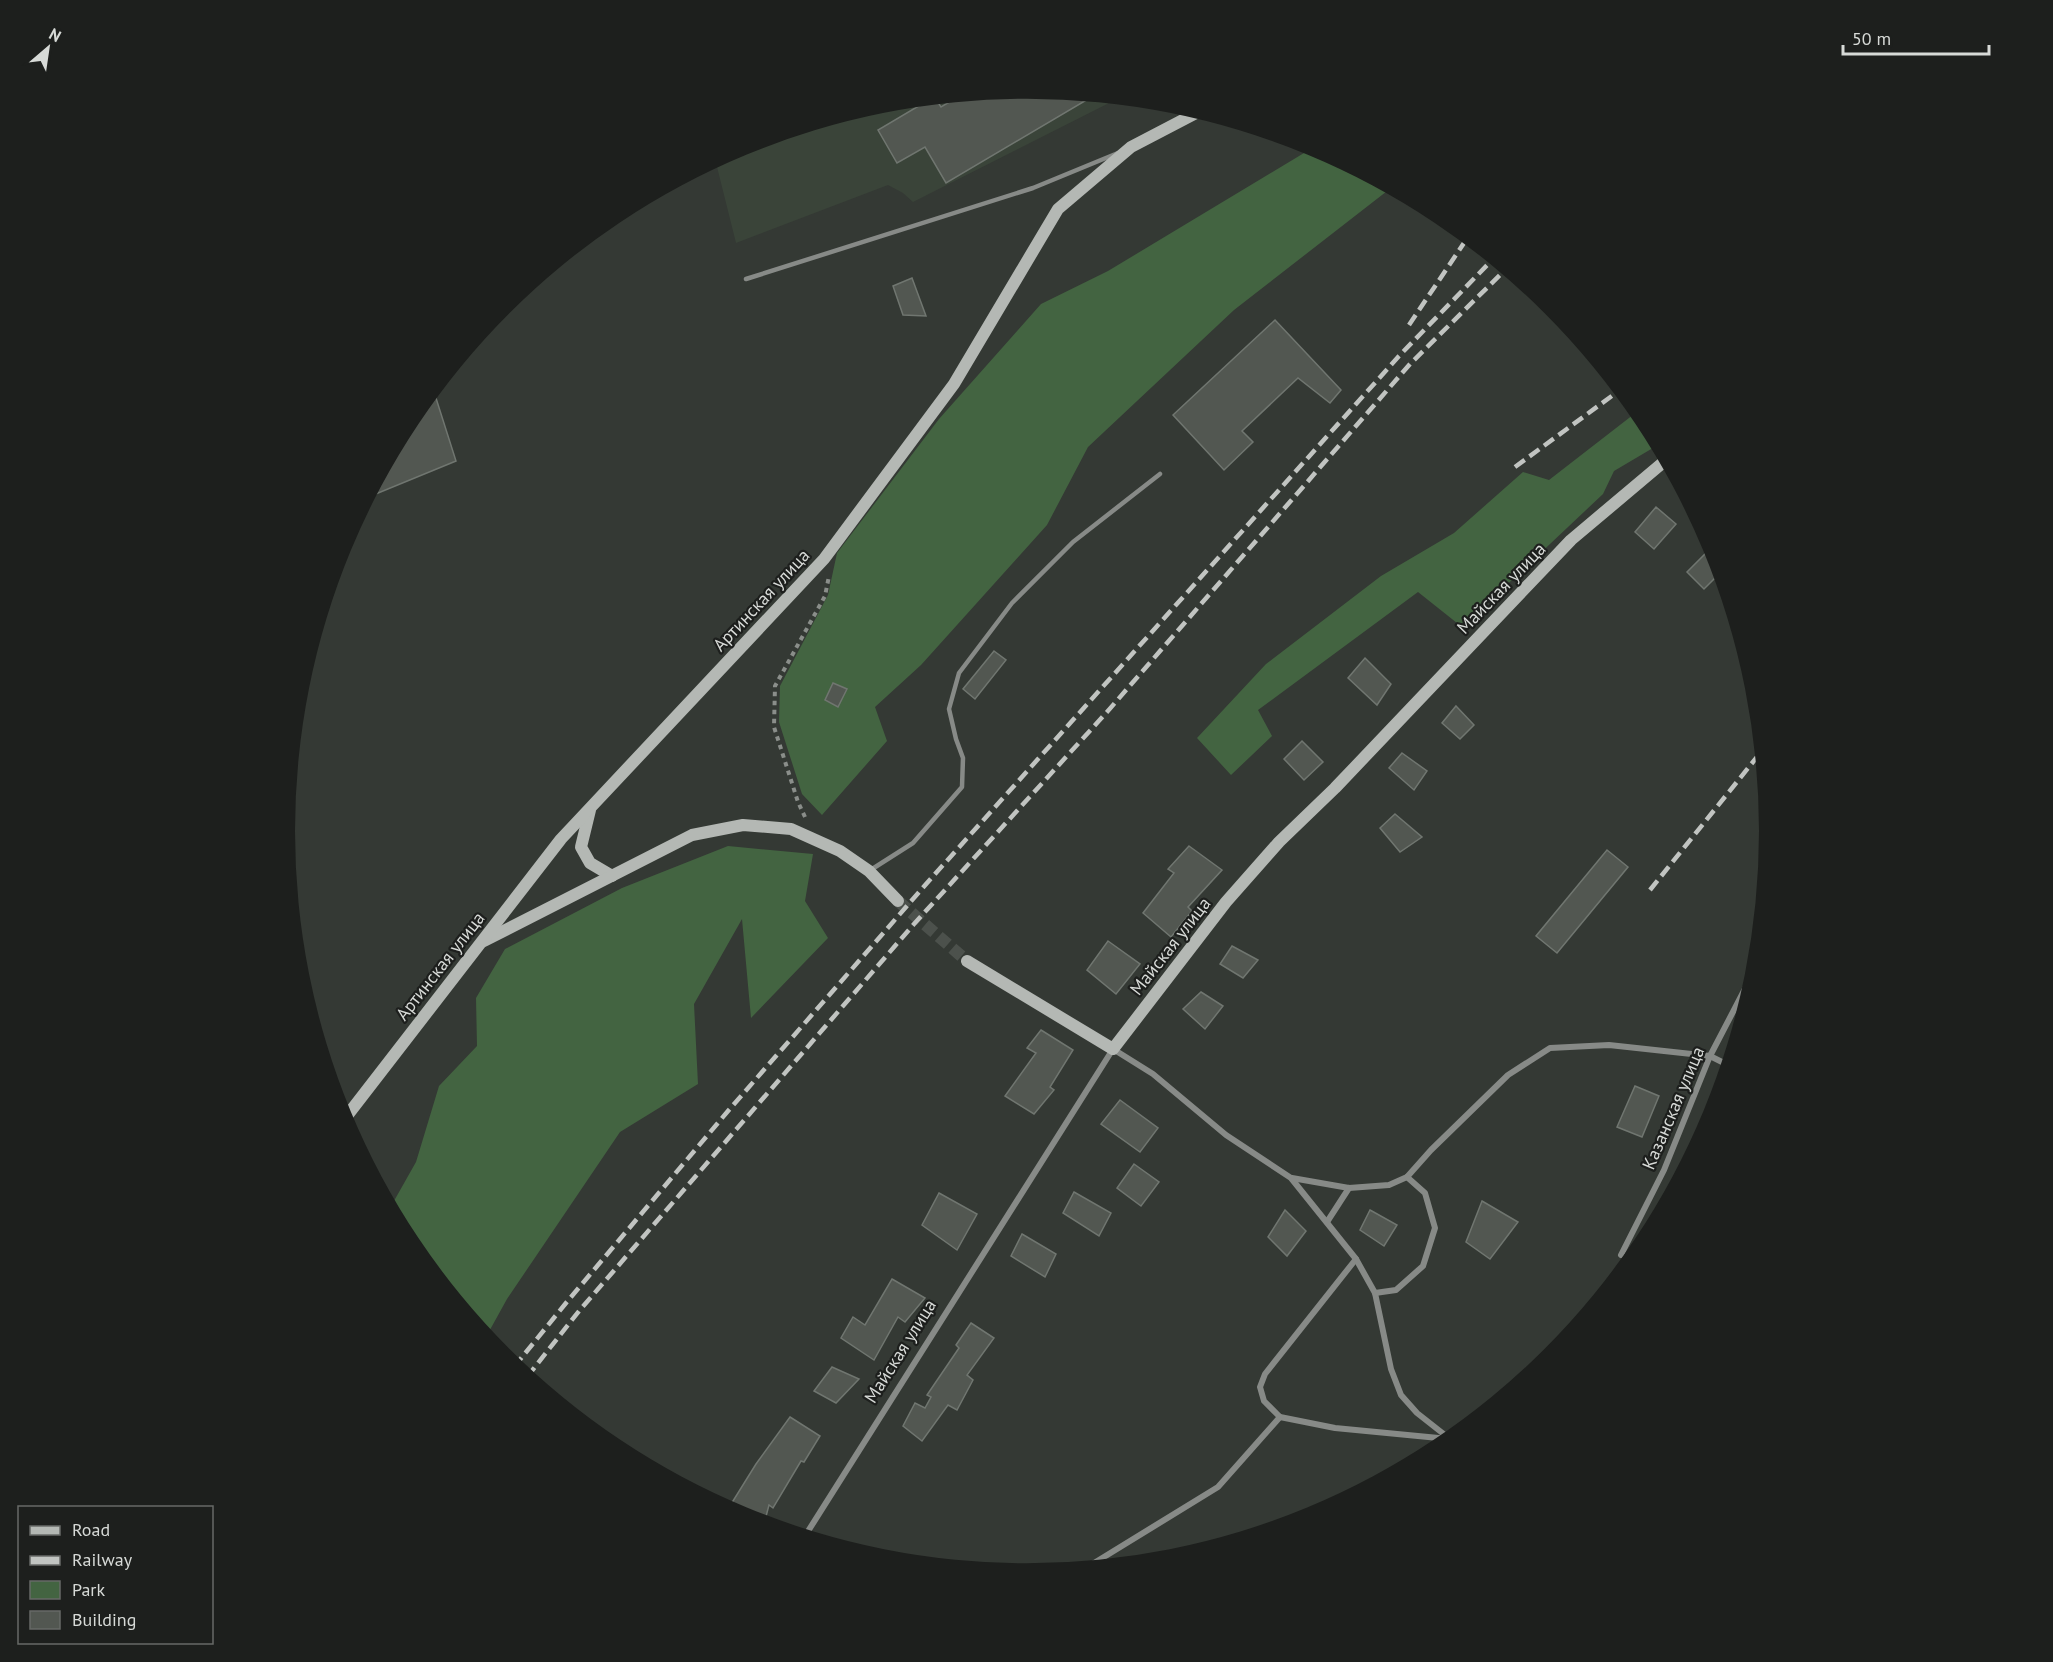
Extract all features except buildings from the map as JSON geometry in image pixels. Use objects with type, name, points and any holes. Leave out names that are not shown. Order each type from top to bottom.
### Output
[{"type":"street","name":"Артинская улица","points":[[351,1112],[561,839],[821,563],[954,384],[1058,209],[1131,147],[1188,117]]},
{"type":"street","name":"Майская улица","points":[[809,1530],[1113,1049],[1226,902],[1279,842],[1335,788],[1571,540],[1660,465]]},
{"type":"street","points":[[590,809],[581,847],[590,863],[612,876]]},
{"type":"street","points":[[480,943],[692,835],[743,825],[791,829],[840,851],[869,871],[898,901]]},
{"type":"street","points":[[967,961],[1153,1074],[1226,1135],[1291,1178],[1356,1259],[1375,1293],[1390,1369],[1401,1395],[1417,1413],[1443,1433]]},
{"type":"street","name":"Казанская улица","points":[[1621,1255],[1664,1170],[1710,1056],[1738,1003]]},
{"type":"street","points":[[1291,1178],[1349,1188],[1389,1185],[1407,1177],[1431,1150],[1508,1075],[1550,1048],[1609,1045],[1710,1056],[1721,1062]]},
{"type":"street","points":[[1375,1293],[1396,1290],[1423,1266],[1435,1228],[1425,1193],[1407,1177]]},
{"type":"street","points":[[1327,1222],[1349,1188]]},
{"type":"street","points":[[1356,1259],[1265,1374],[1260,1387],[1264,1401],[1280,1417],[1335,1428],[1436,1438]]},
{"type":"street","points":[[1101,1559],[1218,1487],[1280,1417]]},
{"type":"lane","points":[[746,279],[1033,188],[1131,147]]},
{"type":"lane","points":[[869,871],[913,843],[962,787],[963,758],[949,709],[959,673],[1012,603],[1073,542],[1160,474]]},
{"type":"path","points":[[815,840],[798,802],[774,727],[775,686],[825,596],[829,576],[821,563]]},
{"type":"shaded area","points":[[1026,99],[1108,104],[913,202],[903,193],[888,185],[736,243],[717,168],[791,138],[837,124],[931,105]]},
{"type":"green space","points":[[1303,154],[1385,193],[1234,310],[1088,447],[1047,525],[921,665],[875,707],[887,741],[822,815],[802,794],[779,722],[780,686],[828,595],[837,553],[939,419],[1041,304],[1108,271]]},
{"type":"green space","points":[[1630,417],[1651,449],[1614,471],[1603,494],[1462,627],[1418,592],[1258,710],[1272,736],[1231,775],[1197,738],[1266,664],[1381,576],[1454,533],[1523,472],[1549,480]]},
{"type":"green space","points":[[728,846],[813,854],[805,901],[828,938],[751,1018],[742,919],[694,1004],[698,1084],[620,1132],[507,1299],[490,1329],[446,1277],[395,1200],[416,1162],[439,1086],[477,1046],[476,998],[505,949],[622,888]]},
{"type":"tunnel","points":[[898,901],[967,961]]},
{"type":"railway","points":[[1409,325],[1463,244]]},
{"type":"railway","points":[[520,1359],[728,1111],[927,883],[1399,356],[1488,264]]},
{"type":"railway","points":[[532,1370],[579,1311],[914,924],[1107,712],[1410,364],[1501,274]]},
{"type":"railway","points":[[1515,467],[1614,395]]},
{"type":"railway","points":[[1650,890],[1755,760]]}]
